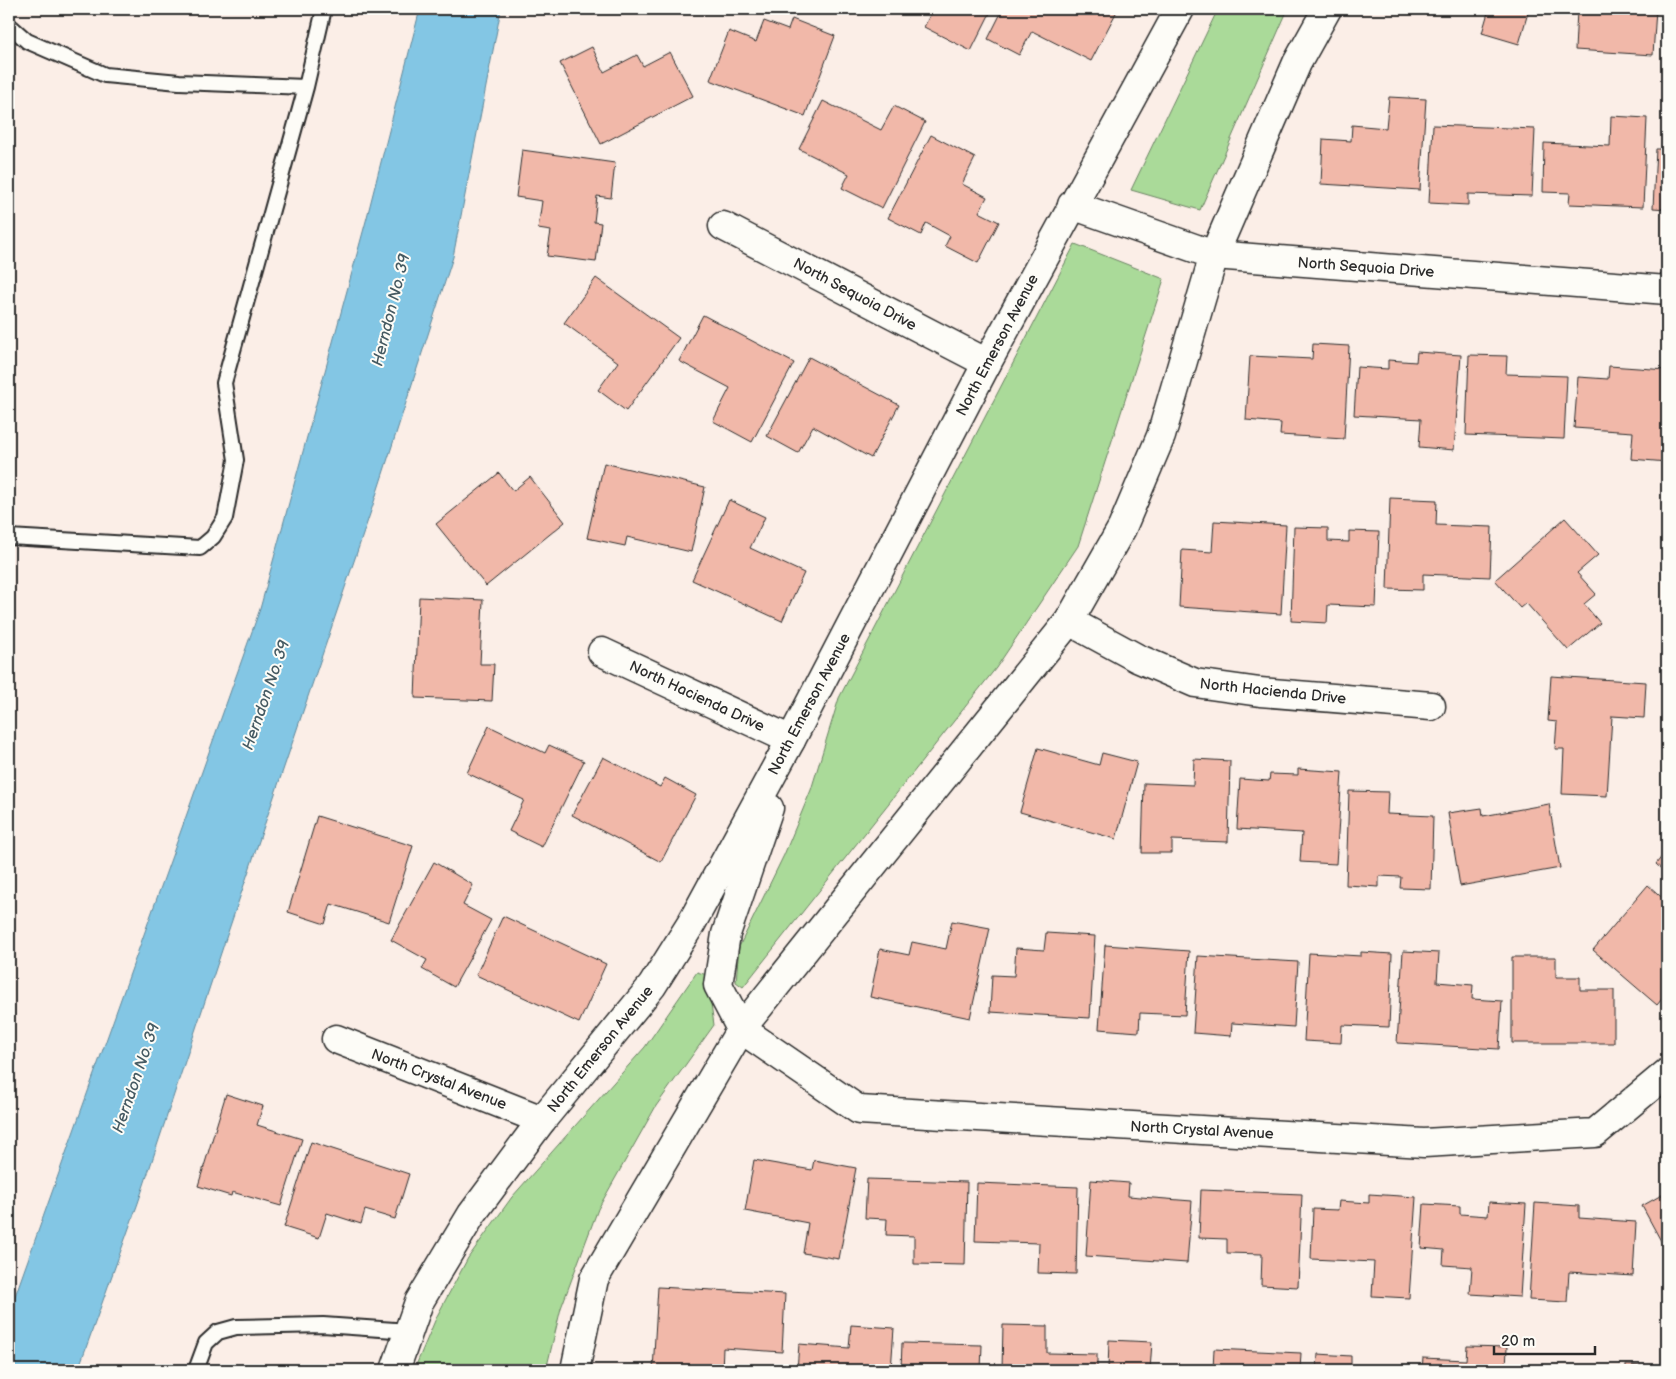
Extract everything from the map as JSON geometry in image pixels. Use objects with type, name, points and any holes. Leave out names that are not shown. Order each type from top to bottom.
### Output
[{"type":"street","name":"North Emerson Avenue","points":[[395,1370],[419,1302],[472,1214],[542,1120],[652,986],[691,924],[791,740],[987,363],[1180,9]]},
{"type":"street","points":[[575,1370],[594,1279],[741,1029],[1069,621],[1122,528],[1161,436],[1214,255],[1297,63],[1327,9]]},
{"type":"street","name":"North Sequoia Drive","points":[[1072,205],[1214,255],[1667,290]]},
{"type":"street","name":"North Sequoia Drive","points":[[723,226],[987,363]]},
{"type":"street","name":"North Hacienda Drive","points":[[1069,621],[1137,658],[1195,683],[1260,692],[1431,706]]},
{"type":"street","name":"North Hacienda Drive","points":[[602,652],[791,740]]},
{"type":"street","points":[[741,1029],[718,985],[726,934],[791,740]]},
{"type":"street","name":"North Crystal Avenue","points":[[741,1029],[859,1110],[1424,1143],[1595,1133],[1667,1073]]},
{"type":"street","name":"North Crystal Avenue","points":[[336,1039],[542,1120]]},
{"type":"lane","points":[[9,537],[200,548],[213,537],[225,518],[236,460],[224,383],[306,87],[324,9]]},
{"type":"lane","points":[[9,25],[27,40],[105,75],[179,82],[306,87]]},
{"type":"lane","points":[[196,1370],[206,1343],[218,1332],[236,1327],[322,1325],[409,1331]]},
{"type":"green space","points":[[1218,9],[1288,9],[1200,210],[1131,190]]},
{"type":"green space","points":[[1075,244],[1164,279],[1078,546],[996,668],[743,987],[736,982],[739,947],[784,855],[811,790],[839,698]]},
{"type":"green space","points":[[697,972],[707,975],[714,1025],[656,1106],[598,1209],[561,1308],[546,1370],[414,1370],[437,1316],[468,1258],[512,1197],[645,1047]]},
{"type":"water","name":"Herndon No. 39","points":[[420,9],[501,9],[453,257],[371,511],[138,1203],[78,1370],[9,1370],[9,1313],[260,609],[366,221]]},
{"type":"building","points":[[933,9],[992,9],[971,51],[924,27]]},
{"type":"building","points":[[1003,9],[1118,9],[1091,61],[1032,31],[1019,55],[988,39]]},
{"type":"building","points":[[1489,9],[1529,9],[1519,44],[1482,33]]},
{"type":"building","points":[[1560,9],[1656,9],[1653,55],[1575,50],[1577,10]]},
{"type":"building","points":[[1664,9],[1667,9],[1667,30],[1663,30]]},
{"type":"building","points":[[792,19],[835,36],[805,116],[710,80],[729,31],[756,42],[764,21],[788,30]]},
{"type":"building","points":[[592,47],[604,72],[637,55],[643,66],[670,52],[693,96],[601,144],[560,63]]},
{"type":"building","points":[[1389,97],[1426,99],[1420,190],[1321,184],[1323,139],[1351,141],[1352,125],[1386,128]]},
{"type":"building","points":[[823,101],[881,130],[894,106],[925,122],[882,208],[842,188],[849,174],[799,149]]},
{"type":"building","points":[[1611,116],[1647,118],[1643,207],[1569,204],[1570,193],[1543,192],[1544,143],[1610,146]]},
{"type":"building","points":[[1433,125],[1535,129],[1532,196],[1468,194],[1468,205],[1429,203]]},
{"type":"building","points":[[931,135],[975,158],[962,184],[987,197],[979,212],[999,222],[978,263],[945,246],[950,236],[926,223],[921,235],[888,218]]},
{"type":"building","points":[[1656,149],[1667,149],[1667,209],[1653,208]]},
{"type":"building","points":[[522,150],[615,163],[611,198],[597,196],[594,222],[601,223],[596,262],[547,256],[551,231],[538,229],[542,201],[516,197]]},
{"type":"building","points":[[596,278],[679,338],[626,411],[598,390],[618,362],[564,323]]},
{"type":"building","points":[[703,315],[794,363],[752,442],[713,421],[730,388],[679,361]]},
{"type":"building","points":[[1313,344],[1349,346],[1344,439],[1280,435],[1281,423],[1246,420],[1250,356],[1312,359]]},
{"type":"building","points":[[1417,352],[1461,355],[1454,450],[1419,447],[1421,419],[1354,415],[1357,367],[1388,369],[1388,360],[1416,362]]},
{"type":"building","points":[[1469,355],[1507,356],[1506,374],[1567,376],[1564,439],[1466,435]]},
{"type":"building","points":[[809,357],[899,405],[871,458],[813,426],[798,453],[767,436]]},
{"type":"building","points":[[1609,366],[1667,370],[1667,462],[1631,459],[1633,432],[1574,428],[1578,377],[1608,379]]},
{"type":"building","points":[[604,463],[705,487],[691,552],[627,537],[625,546],[587,538]]},
{"type":"building","points":[[499,473],[513,491],[530,477],[565,522],[486,586],[436,524]]},
{"type":"building","points":[[1390,498],[1437,500],[1436,525],[1492,527],[1490,577],[1423,574],[1423,590],[1387,589]]},
{"type":"building","points":[[729,500],[765,517],[750,548],[804,573],[782,621],[692,580]]},
{"type":"building","points":[[1565,518],[1598,555],[1577,573],[1596,594],[1584,604],[1600,623],[1568,650],[1526,603],[1520,608],[1495,580]]},
{"type":"building","points":[[1214,521],[1286,525],[1281,614],[1179,607],[1182,550],[1212,552]]},
{"type":"building","points":[[1294,527],[1328,528],[1328,541],[1349,542],[1349,531],[1379,532],[1376,607],[1328,605],[1327,623],[1291,621]]},
{"type":"building","points":[[419,597],[483,600],[480,664],[494,664],[492,701],[415,698]]},
{"type":"building","points":[[1551,676],[1646,682],[1644,718],[1612,716],[1607,796],[1562,794],[1564,749],[1555,749],[1557,722],[1548,721]]},
{"type":"building","points":[[489,726],[545,753],[549,745],[584,761],[542,847],[509,831],[524,800],[467,773]]},
{"type":"building","points":[[1038,748],[1099,765],[1102,753],[1137,762],[1116,839],[1020,812]]},
{"type":"building","points":[[603,757],[660,787],[665,778],[696,795],[661,862],[572,815]]},
{"type":"building","points":[[1194,759],[1230,761],[1228,842],[1172,840],[1172,853],[1142,853],[1144,783],[1193,785]]},
{"type":"building","points":[[1298,769],[1342,772],[1336,864],[1300,862],[1302,833],[1237,829],[1240,779],[1269,781],[1270,774],[1298,775]]},
{"type":"building","points":[[1349,791],[1388,792],[1387,814],[1433,816],[1431,889],[1400,888],[1401,877],[1379,876],[1379,887],[1346,885]]},
{"type":"building","points":[[1549,804],[1560,868],[1460,886],[1448,813],[1482,808],[1483,816]]},
{"type":"building","points":[[317,816],[413,846],[389,922],[331,904],[325,924],[288,912]]},
{"type":"building","points":[[1667,850],[1667,874],[1656,864]]},
{"type":"building","points":[[434,862],[473,885],[463,905],[491,920],[454,987],[422,969],[427,960],[391,940]]},
{"type":"building","points":[[1648,885],[1667,902],[1667,993],[1657,1005],[1593,950]]},
{"type":"building","points":[[503,916],[606,964],[579,1023],[476,975]]},
{"type":"building","points":[[952,921],[990,928],[970,1018],[870,997],[880,949],[909,955],[912,942],[946,949]]},
{"type":"building","points":[[1046,933],[1095,936],[1090,1018],[990,1012],[992,975],[1014,976],[1016,948],[1044,950]]},
{"type":"building","points":[[1105,945],[1189,951],[1185,1015],[1140,1013],[1139,1032],[1099,1029]]},
{"type":"building","points":[[1403,951],[1439,953],[1437,982],[1473,985],[1472,999],[1502,1001],[1499,1049],[1397,1043]]},
{"type":"building","points":[[1361,952],[1392,954],[1389,1027],[1342,1025],[1341,1043],[1304,1041],[1309,953],[1361,956]]},
{"type":"building","points":[[1198,956],[1298,962],[1294,1027],[1232,1023],[1231,1036],[1193,1033]]},
{"type":"building","points":[[1512,957],[1556,957],[1556,977],[1580,977],[1580,990],[1614,990],[1614,1043],[1512,1043]]},
{"type":"building","points":[[226,1094],[263,1106],[257,1125],[302,1139],[281,1206],[232,1192],[231,1196],[198,1186]]},
{"type":"building","points":[[311,1142],[409,1174],[395,1219],[365,1210],[361,1224],[327,1213],[319,1238],[284,1227]]},
{"type":"building","points":[[754,1160],[812,1170],[814,1160],[856,1168],[839,1259],[803,1253],[808,1223],[745,1211]]},
{"type":"building","points":[[867,1179],[967,1182],[965,1265],[914,1264],[914,1236],[886,1235],[887,1219],[865,1218]]},
{"type":"building","points":[[1091,1180],[1129,1183],[1128,1196],[1192,1201],[1187,1263],[1086,1256]]},
{"type":"building","points":[[977,1183],[1078,1187],[1076,1274],[1038,1273],[1039,1243],[975,1241]]},
{"type":"building","points":[[1201,1190],[1302,1194],[1298,1287],[1261,1285],[1262,1254],[1227,1253],[1227,1239],[1199,1238]]},
{"type":"building","points":[[1667,1192],[1667,1252],[1642,1206]]},
{"type":"building","points":[[1369,1194],[1416,1197],[1409,1298],[1372,1296],[1374,1262],[1311,1259],[1313,1209],[1338,1210],[1339,1201],[1369,1203]]},
{"type":"building","points":[[1489,1202],[1526,1204],[1520,1297],[1470,1294],[1472,1267],[1443,1265],[1444,1250],[1421,1248],[1424,1204],[1460,1206],[1460,1214],[1488,1216]]},
{"type":"building","points":[[1535,1203],[1579,1206],[1579,1218],[1636,1222],[1633,1276],[1569,1272],[1567,1302],[1529,1300]]},
{"type":"building","points":[[658,1287],[785,1294],[782,1352],[723,1348],[722,1370],[653,1370]]},
{"type":"building","points":[[851,1325],[894,1328],[891,1370],[797,1370],[799,1344],[849,1348]]},
{"type":"building","points":[[1003,1325],[1047,1326],[1047,1353],[1097,1354],[1097,1370],[1002,1370]]},
{"type":"building","points":[[1109,1340],[1152,1342],[1150,1370],[1108,1370]]},
{"type":"building","points":[[902,1343],[982,1345],[981,1370],[901,1370]]},
{"type":"building","points":[[1467,1346],[1507,1347],[1506,1370],[1422,1370],[1423,1358],[1466,1360]]},
{"type":"building","points":[[1214,1349],[1301,1353],[1300,1370],[1213,1370]]},
{"type":"building","points":[[1318,1354],[1351,1356],[1351,1370],[1317,1370]]},
{"type":"building","points":[[1626,1365],[1661,1367],[1661,1370],[1626,1370]]}]
